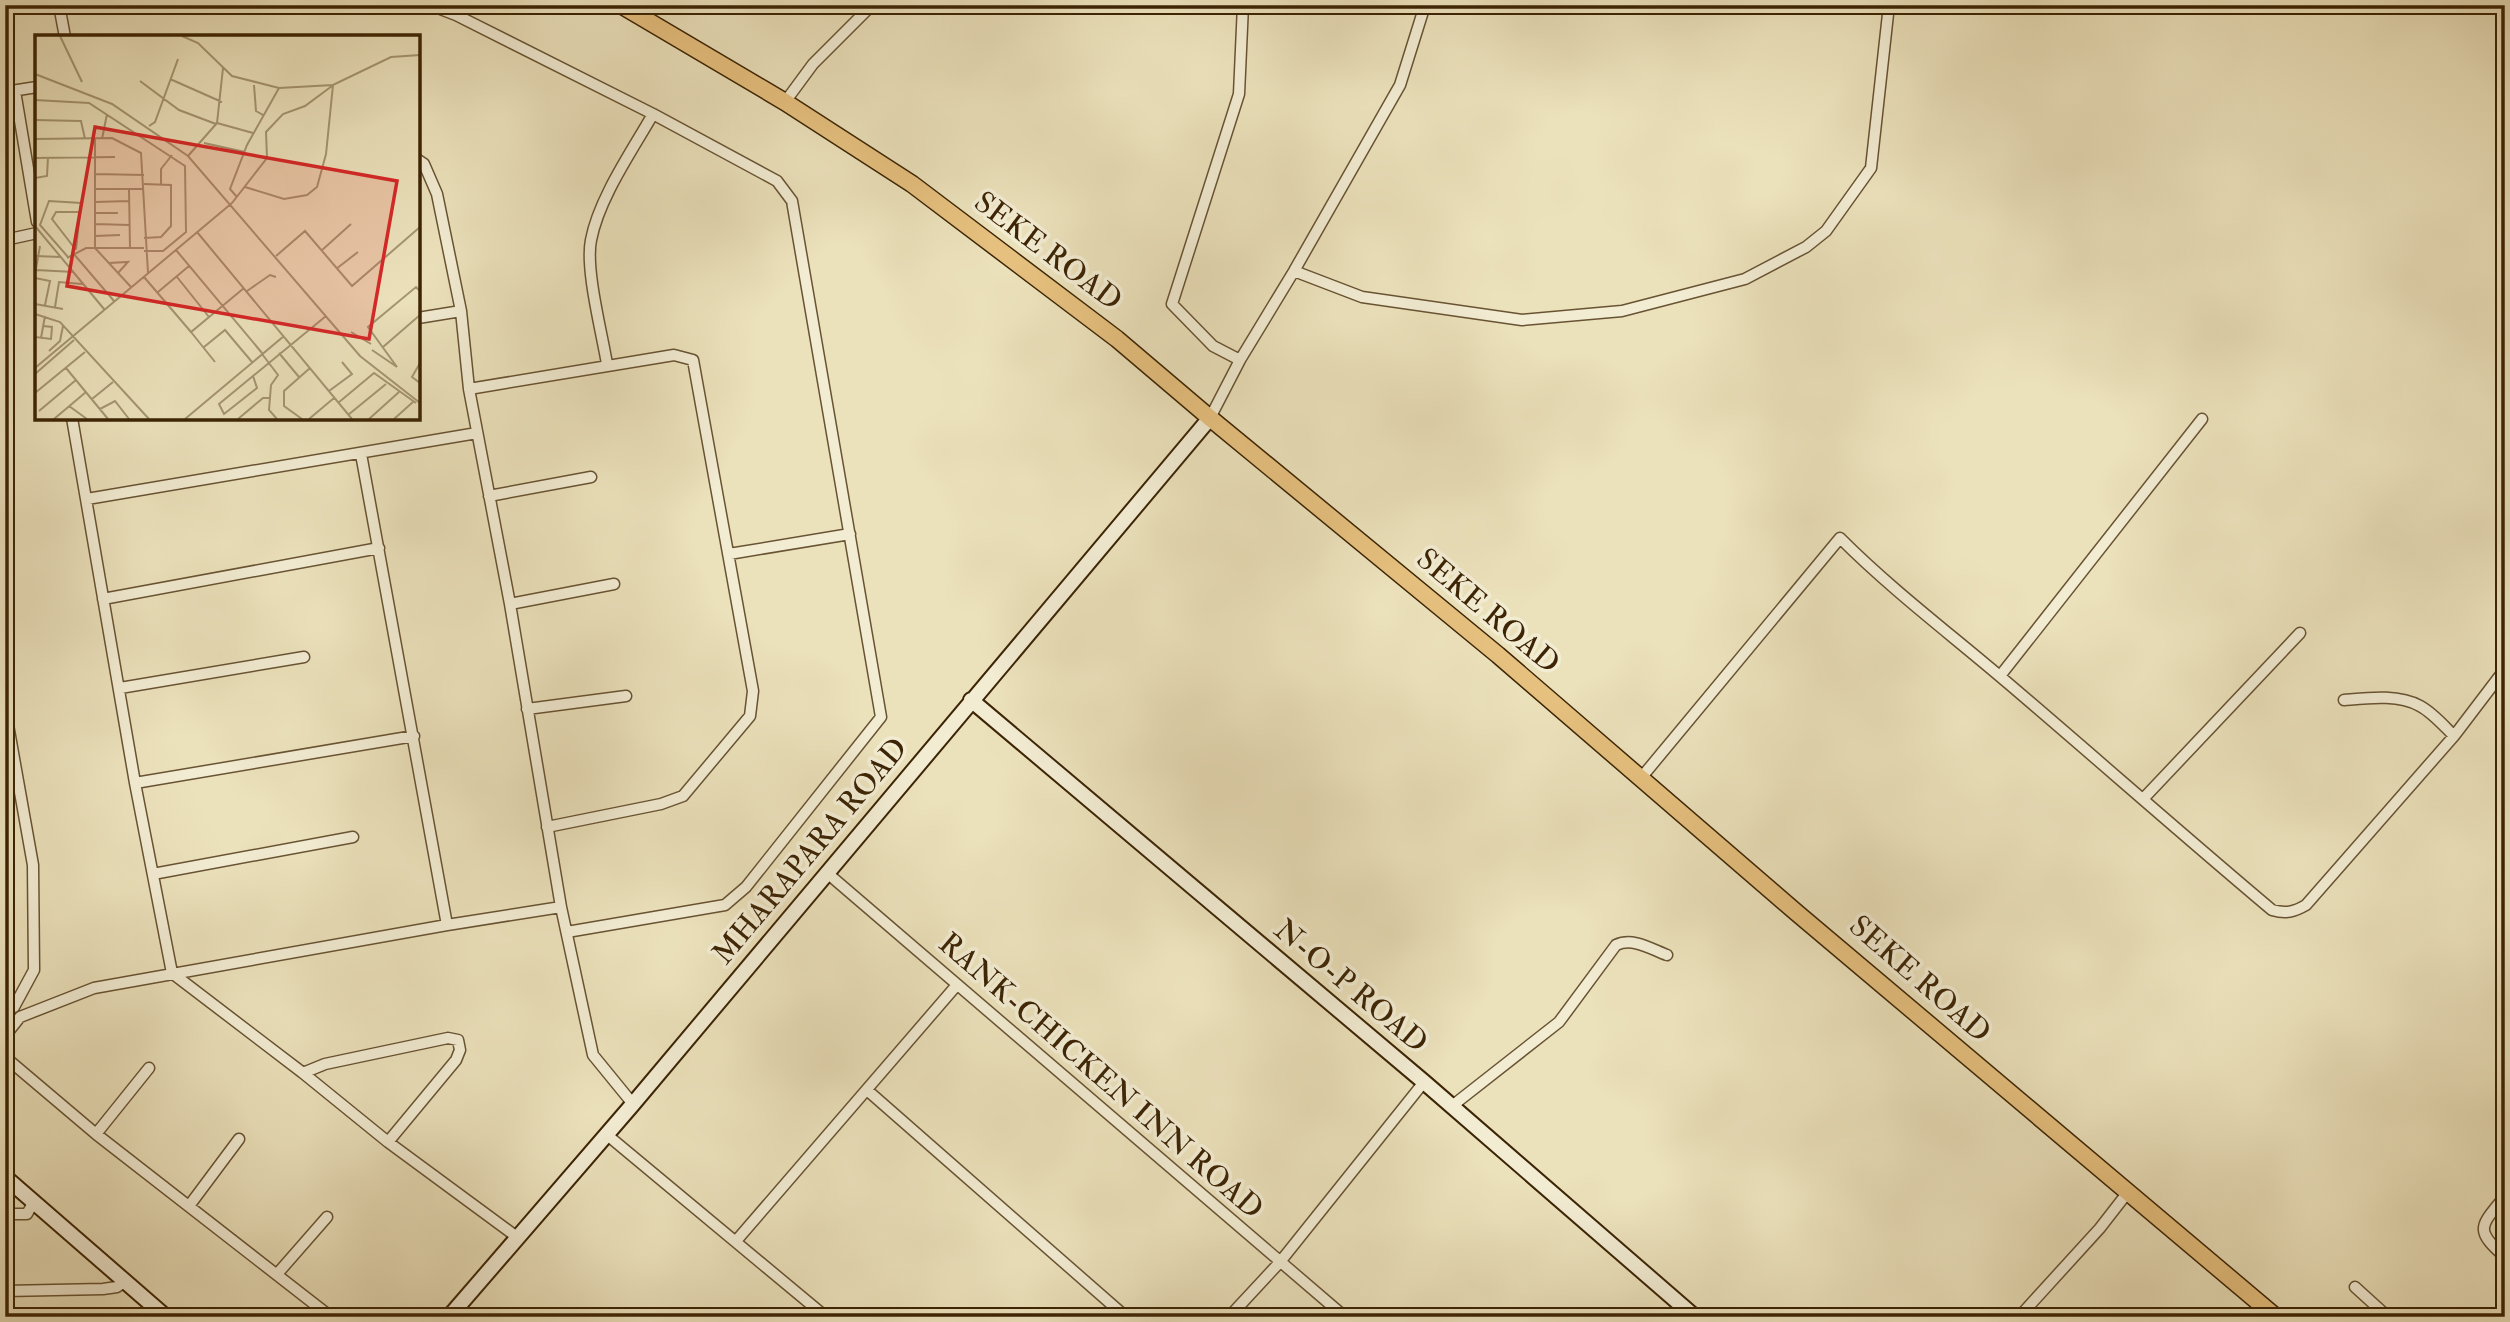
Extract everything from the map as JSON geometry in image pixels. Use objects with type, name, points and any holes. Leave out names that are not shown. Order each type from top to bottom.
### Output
[{"type":"main road","name":"SEKE ROAD","points":[[621,5],[785,102],[912,184],[1118,339],[1423,592],[2276,1317]]},
{"type":"main road","name":"MHARAPARA ROAD","points":[[449,1317],[1210,418]]},
{"type":"main road","name":"N-O-P ROAD","points":[[971,700],[1424,1082],[1695,1317]]},
{"type":"main road","points":[[5,1177],[166,1317]]},
{"type":"street","points":[[59,5],[65,35]]},
{"type":"street","points":[[430,5],[456,15],[653,114],[777,181],[792,201],[881,717],[746,887],[725,905],[567,932]]},
{"type":"street","points":[[785,102],[813,64],[872,5]]},
{"type":"street","points":[[1240,360],[1213,346],[1172,304],[1239,94],[1243,5]]},
{"type":"street","points":[[1210,418],[1240,360],[1400,85],[1425,5]]},
{"type":"street","points":[[1294,271],[1362,297],[1522,320],[1622,311],[1745,279],[1806,247],[1826,231],[1871,168],[1889,5]]},
{"type":"street","points":[[35,87],[10,92],[35,212]]},
{"type":"street","points":[[607,364],[592,274],[591,240],[604,202],[653,114]]},
{"type":"street","points":[[420,161],[437,194],[461,311],[469,389],[510,604],[561,907],[593,1055],[632,1104]]},
{"type":"street","points":[[5,240],[35,233]]},
{"type":"street","points":[[420,318],[461,311]]},
{"type":"street","points":[[469,389],[674,355],[693,360],[729,554],[753,691],[750,716],[683,796],[661,804],[547,827]]},
{"type":"street","points":[[2000,676],[2202,419]]},
{"type":"street","points":[[72,420],[135,783],[172,973],[388,1142],[517,1237]]},
{"type":"street","points":[[87,499],[477,433]]},
{"type":"street","points":[[361,454],[447,925]]},
{"type":"street","points":[[489,496],[591,477]]},
{"type":"street","points":[[729,554],[850,534]]},
{"type":"street","points":[[1641,778],[1840,538],[1881,579],[2000,676],[2272,910],[2294,912],[2306,905],[2454,736],[2505,669]]},
{"type":"street","points":[[103,599],[379,548]]},
{"type":"street","points":[[510,604],[614,584]]},
{"type":"street","points":[[2143,799],[2300,633]]},
{"type":"street","points":[[120,688],[304,657]]},
{"type":"street","points":[[527,709],[626,696]]},
{"type":"street","points":[[2344,700],[2404,700],[2422,707],[2454,736]]},
{"type":"street","points":[[5,708],[33,865],[34,970],[10,1003],[20,1017]]},
{"type":"street","points":[[135,783],[414,736]]},
{"type":"street","points":[[153,874],[353,836]]},
{"type":"street","name":"RANK-CHICKEN INN ROAD","points":[[826,872],[1345,1317]]},
{"type":"street","points":[[5,1036],[20,1017],[94,988],[561,907]]},
{"type":"street","points":[[1452,1106],[1559,1022],[1616,945],[1624,941],[1637,943],[1667,955]]},
{"type":"street","points":[[736,1241],[956,986]]},
{"type":"street","points":[[303,1073],[325,1064],[448,1038],[458,1040],[460,1050],[456,1060],[388,1142]]},
{"type":"street","points":[[5,1057],[96,1134],[278,1273],[331,1317]]},
{"type":"street","points":[[96,1134],[149,1068]]},
{"type":"street","points":[[1229,1317],[1280,1262],[1424,1082]]},
{"type":"street","points":[[867,1090],[1126,1317]]},
{"type":"street","points":[[606,1134],[826,1317]]},
{"type":"street","points":[[189,1206],[239,1139]]},
{"type":"street","points":[[2019,1317],[2100,1228],[2128,1192]]},
{"type":"street","points":[[2505,1196],[2487,1219],[2483,1232],[2485,1238],[2505,1257]]},
{"type":"street","points":[[5,1214],[27,1214],[34,1201]]},
{"type":"street","points":[[278,1273],[327,1217]]},
{"type":"street","points":[[5,1291],[103,1289],[117,1287],[124,1282]]},
{"type":"street","points":[[2355,1287],[2388,1317]]}]
